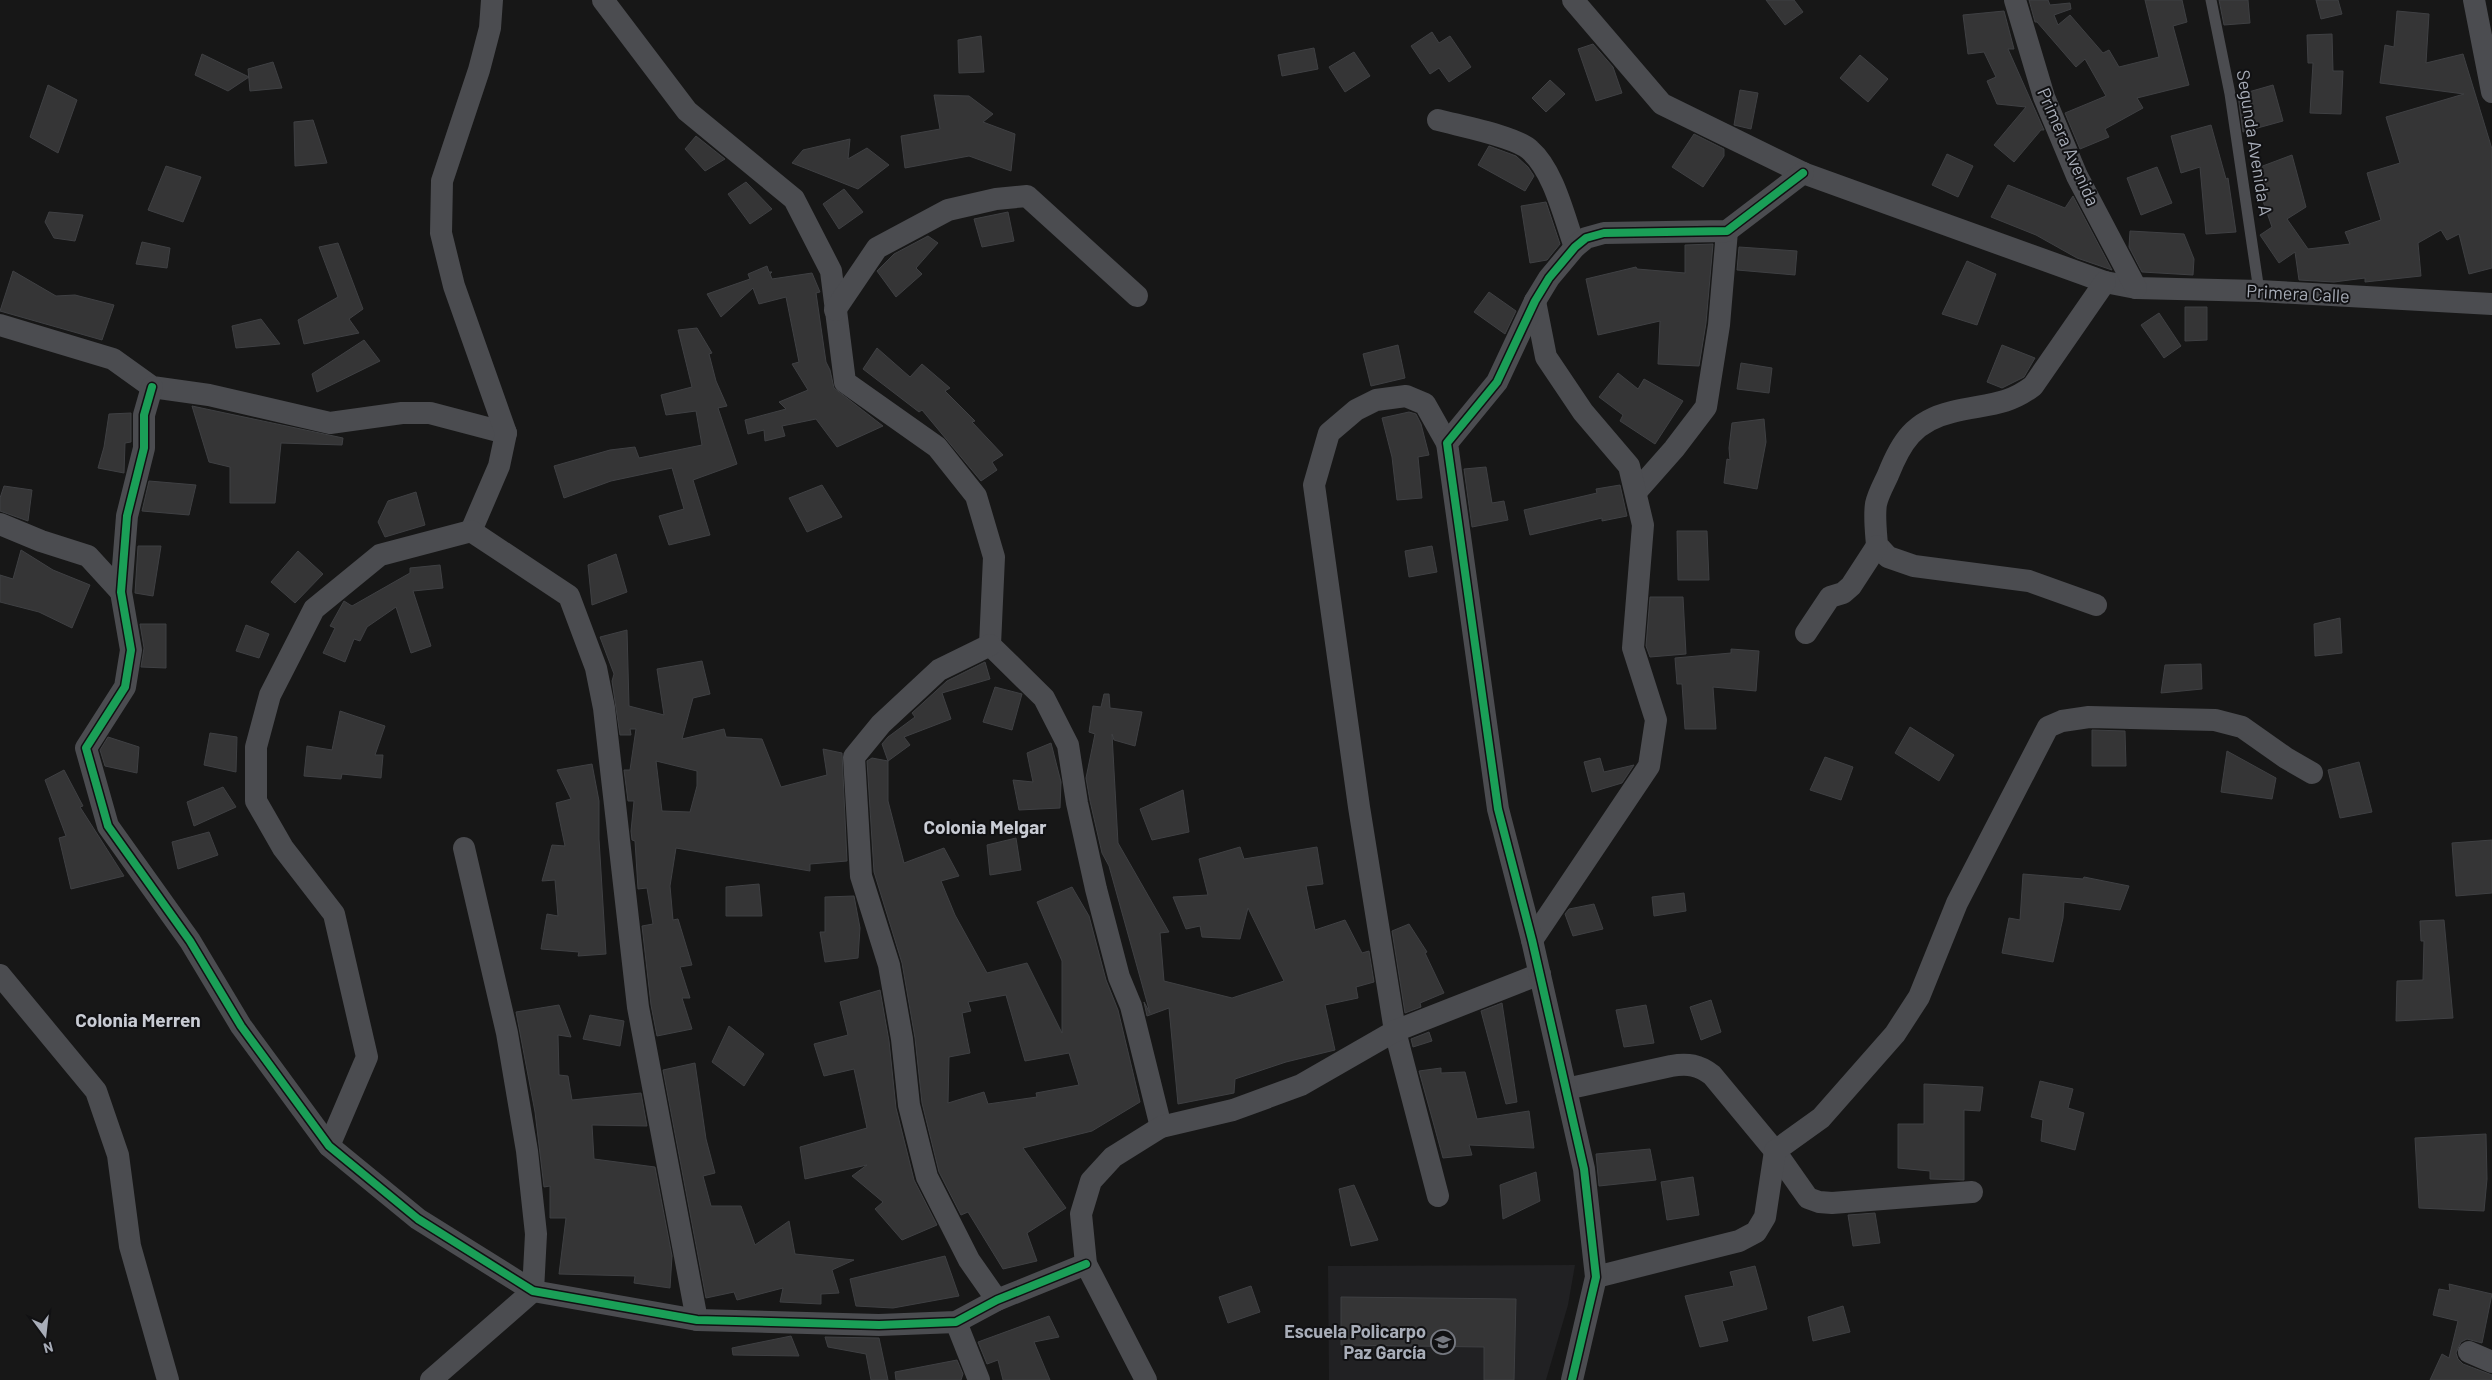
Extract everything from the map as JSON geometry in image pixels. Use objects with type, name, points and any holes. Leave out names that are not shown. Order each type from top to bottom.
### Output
[{"type":"street","points":[[471,531],[499,466],[506,433],[454,286],[441,233],[442,181],[479,70],[490,28],[492,0]]},
{"type":"street","points":[[603,0],[687,111],[794,199],[831,272],[845,382],[937,447],[976,496],[994,556],[990,644],[1044,698],[1068,745],[1077,803],[1096,889],[1119,977],[1131,1006],[1160,1127]]},
{"type":"street","name":"Primera Calle","points":[[1572,0],[1662,104],[1803,173],[2105,282],[2136,288],[2259,291],[2492,304]]},
{"type":"street","name":"Primera Avenida","points":[[2016,0],[2044,97],[2077,176],[2136,288]]},
{"type":"street","points":[[2474,0],[2492,92]]},
{"type":"street","points":[[1438,120],[1516,142],[1530,149],[1547,170],[1575,247]]},
{"type":"street","points":[[1447,443],[1497,382],[1535,301],[1550,278],[1575,247],[1586,238],[1604,232],[1727,231],[1803,173]]},
{"type":"street","points":[[835,310],[877,248],[948,210],[996,199],[1027,196],[1137,296]]},
{"type":"street","points":[[1636,492],[1674,449],[1706,407],[1719,325],[1727,231]]},
{"type":"street","points":[[1806,633],[1830,597],[1842,593],[1852,586],[1877,546],[1876,504],[1899,449],[1911,432],[1927,421],[1950,412],[2004,403],[2020,396],[2033,386],[2105,282]]},
{"type":"street","points":[[1532,940],[1649,766],[1656,720],[1633,648],[1643,525],[1629,466],[1583,412],[1546,357],[1535,301]]},
{"type":"street","points":[[0,325],[113,359],[152,386],[209,395],[330,423],[402,413],[430,413],[506,433]]},
{"type":"street","points":[[152,386],[144,415],[144,448],[127,516],[121,592],[131,650],[126,687],[86,748],[108,826],[190,941],[241,1026],[329,1146],[418,1219],[533,1291],[697,1320],[879,1325],[956,1322],[997,1300],[1086,1264]]},
{"type":"street","points":[[1438,1196],[1395,1031],[1359,807],[1335,621],[1314,485],[1329,433],[1356,410],[1376,400],[1406,396],[1425,404],[1447,443],[1498,809],[1532,940],[1584,1169],[1596,1277],[1572,1380]]},
{"type":"street","points":[[0,524],[41,541],[88,556],[121,592]]},
{"type":"street","points":[[329,1146],[367,1056],[334,914],[283,848],[256,801],[256,747],[270,695],[314,610],[380,555],[471,531],[569,596],[596,668],[604,708],[638,1007],[697,1320]]},
{"type":"street","points":[[1877,546],[1888,557],[1914,566],[2028,581],[2096,605]]},
{"type":"street","points":[[990,644],[939,670],[881,724],[854,757],[861,876],[889,965],[902,1039],[910,1105],[927,1177],[969,1260],[997,1300]]},
{"type":"street","points":[[1596,1277],[1739,1241],[1756,1232],[1764,1217],[1774,1151],[1821,1118],[1896,1034],[1919,997],[1956,903],[2048,727],[2062,721],[2089,717],[2215,720],[2242,727],[2286,758],[2312,773]]},
{"type":"street","points":[[431,1380],[533,1291],[536,1234],[527,1151],[507,1033],[464,848]]},
{"type":"street","points":[[1146,1380],[1086,1264],[1080,1214],[1091,1181],[1113,1157],[1160,1127],[1233,1110],[1300,1085],[1395,1031],[1540,974]]},
{"type":"street","points":[[0,975],[96,1091],[118,1155],[130,1246],[168,1380]]},
{"type":"street","points":[[1566,1089],[1671,1066],[1686,1064],[1702,1067],[1712,1075],[1774,1151],[1808,1198],[1819,1202],[1832,1203],[1972,1192]]},
{"type":"street","points":[[956,1322],[979,1380]]},
{"type":"street","points":[[2468,1352],[2492,1362]]},
{"type":"lane","name":"Segunda Avenida A","points":[[2211,0],[2230,94],[2259,291]]},
{"type":"shaded area","name":"Escuela Policarpo Paz García","points":[[1575,1265],[1568,1305],[1546,1380],[1329,1380],[1328,1266]]},
{"type":"building","points":[[1766,0],[1794,0],[1803,12],[1785,25]]},
{"type":"building","points":[[2029,0],[2048,0],[2050,5],[2070,3],[2071,9],[2054,15],[2058,25],[2070,15],[2103,53],[2109,50],[2119,67],[2159,57],[2145,0],[2182,0],[2187,22],[2173,26],[2189,85],[2137,98],[2143,108],[2105,129],[2109,137],[2080,149],[2065,113],[2106,96],[2085,59],[2076,67],[2035,22]]},
{"type":"building","points":[[2219,0],[2248,0],[2250,23],[2224,25]]},
{"type":"building","points":[[2316,0],[2338,0],[2342,14],[2321,19]]},
{"type":"building","points":[[2004,11],[2014,49],[2008,49],[2044,130],[2041,130],[2014,162],[1994,145],[2026,107],[1997,104],[1987,81],[1996,77],[1984,52],[1968,54],[1963,15]]},
{"type":"building","points":[[2397,11],[2429,14],[2426,63],[2463,54],[2492,149],[2492,268],[2469,274],[2459,234],[2447,240],[2441,230],[2418,243],[2421,276],[2365,282],[2365,278],[2334,282],[2299,280],[2295,252],[2279,263],[2260,235],[2272,227],[2252,170],[2292,155],[2306,207],[2287,219],[2308,249],[2350,244],[2345,232],[2381,220],[2367,173],[2400,163],[2386,117],[2464,94],[2380,83],[2385,45],[2394,47]]},
{"type":"building","points":[[1432,32],[1439,43],[1450,36],[1471,67],[1449,82],[1439,68],[1430,74],[1411,46]]},
{"type":"building","points":[[2332,34],[2333,71],[2343,71],[2341,114],[2310,113],[2313,63],[2308,63],[2307,35]]},
{"type":"building","points":[[981,36],[984,72],[959,73],[958,40]]},
{"type":"building","points":[[1593,44],[1613,67],[1622,93],[1596,101],[1578,49]]},
{"type":"building","points":[[1314,48],[1318,69],[1282,76],[1278,55]]},
{"type":"building","points":[[1354,52],[1370,76],[1345,92],[1329,67]]},
{"type":"building","points":[[202,54],[249,77],[228,91],[195,75]]},
{"type":"building","points":[[1860,55],[1888,79],[1868,102],[1840,78]]},
{"type":"building","points":[[273,62],[282,88],[250,91],[248,69]]},
{"type":"building","points":[[1550,80],[1565,94],[1546,112],[1532,98]]},
{"type":"building","points":[[48,85],[77,100],[58,153],[30,137]]},
{"type":"building","points":[[2273,85],[2283,121],[2243,132],[2238,95]]},
{"type":"building","points":[[1740,90],[1758,93],[1751,129],[1734,125]]},
{"type":"building","points":[[934,95],[969,96],[993,114],[983,122],[1015,134],[1011,171],[969,156],[905,168],[901,136],[940,129]]},
{"type":"building","points":[[313,120],[327,163],[295,166],[294,122]]},
{"type":"building","points":[[2211,125],[2226,179],[2228,178],[2236,232],[2206,234],[2200,167],[2181,173],[2171,136]]},
{"type":"building","points":[[1694,134],[1724,149],[1724,156],[1703,187],[1672,167]]},
{"type":"building","points":[[696,136],[725,159],[705,171],[685,149]]},
{"type":"building","points":[[850,139],[848,159],[867,148],[889,165],[858,189],[792,163],[803,150]]},
{"type":"building","points":[[1489,146],[1516,156],[1528,167],[1534,176],[1525,191],[1478,165]]},
{"type":"building","points":[[1947,154],[1973,166],[1958,197],[1932,185]]},
{"type":"building","points":[[166,166],[201,177],[183,222],[148,210]]},
{"type":"building","points":[[2157,167],[2172,203],[2141,215],[2127,178]]},
{"type":"building","points":[[746,182],[772,209],[750,224],[728,194]]},
{"type":"building","points":[[2008,185],[2065,208],[2073,196],[2112,270],[2077,258],[2036,235],[1991,217]]},
{"type":"building","points":[[844,189],[863,212],[839,229],[823,204]]},
{"type":"building","points":[[1546,202],[1560,244],[1547,260],[1530,263],[1521,206]]},
{"type":"building","points":[[49,212],[83,215],[75,241],[54,238],[45,222]]},
{"type":"building","points":[[1008,212],[1014,241],[982,247],[974,219]]},
{"type":"building","points":[[2130,231],[2184,234],[2194,259],[2193,275],[2142,272],[2129,247]]},
{"type":"building","points":[[928,236],[938,243],[916,268],[922,274],[896,297],[877,271],[894,254]]},
{"type":"building","points":[[142,242],[170,248],[167,268],[136,264]]},
{"type":"building","points":[[338,243],[363,309],[349,319],[359,333],[304,344],[298,320],[338,297],[319,247]]},
{"type":"building","points":[[1713,244],[1706,323],[1699,366],[1658,364],[1660,321],[1598,335],[1586,279],[1636,267],[1637,269],[1685,273],[1685,245]]},
{"type":"building","points":[[1739,247],[1797,251],[1795,275],[1737,270]]},
{"type":"building","points":[[1967,261],[1996,274],[1977,325],[1942,314]]},
{"type":"building","points":[[767,266],[769,272],[772,272],[770,274],[772,279],[812,273],[820,292],[816,293],[826,362],[834,388],[883,426],[837,447],[816,419],[782,426],[785,436],[765,441],[764,430],[748,434],[745,420],[786,409],[779,402],[808,390],[792,364],[799,362],[786,297],[759,304],[753,288],[721,317],[707,294],[750,279],[748,274]]},
{"type":"building","points":[[13,271],[56,296],[75,295],[114,305],[102,340],[0,311]]},
{"type":"building","points":[[1489,292],[1516,311],[1505,334],[1474,312]]},
{"type":"building","points":[[2185,307],[2207,307],[2207,340],[2185,341]]},
{"type":"building","points":[[2159,313],[2181,346],[2164,358],[2141,325]]},
{"type":"building","points":[[261,319],[280,344],[236,348],[232,326]]},
{"type":"building","points":[[697,328],[712,353],[709,354],[716,381],[727,406],[718,408],[737,464],[693,480],[710,535],[669,545],[659,516],[684,509],[672,468],[611,481],[564,498],[554,466],[610,450],[635,447],[639,458],[702,445],[696,411],[666,415],[661,395],[692,387],[678,330]]},
{"type":"building","points":[[364,340],[380,361],[317,392],[312,374]]},
{"type":"building","points":[[1398,345],[1405,378],[1371,386],[1363,354]]},
{"type":"building","points":[[2002,345],[2035,358],[2024,377],[2002,388],[1987,382]]},
{"type":"building","points":[[877,348],[910,377],[922,364],[950,388],[945,391],[975,421],[972,422],[1003,455],[992,462],[997,470],[981,481],[922,410],[919,412],[863,369]]},
{"type":"building","points":[[1741,363],[1772,368],[1769,393],[1737,389]]},
{"type":"building","points":[[1618,373],[1638,389],[1644,379],[1683,401],[1655,444],[1620,421],[1623,415],[1599,397]]},
{"type":"building","points":[[192,406],[343,438],[342,445],[281,443],[275,503],[230,503],[230,467],[209,462]]},
{"type":"building","points":[[1409,412],[1416,414],[1421,424],[1429,455],[1418,457],[1422,498],[1397,500],[1392,457],[1382,418]]},
{"type":"building","points":[[131,413],[131,442],[125,443],[124,473],[98,468],[104,447],[109,414]]},
{"type":"building","points":[[1764,419],[1766,442],[1757,489],[1724,483],[1727,459],[1730,460],[1729,448],[1732,423]]},
{"type":"building","points":[[1486,467],[1492,503],[1504,501],[1508,520],[1472,527],[1464,469]]},
{"type":"building","points":[[149,481],[196,485],[189,515],[142,511]]},
{"type":"building","points":[[822,485],[842,517],[807,532],[789,498]]},
{"type":"building","points":[[1620,485],[1627,516],[1602,521],[1602,518],[1530,535],[1524,510],[1597,493],[1596,489]]},
{"type":"building","points":[[4,486],[32,490],[28,521],[0,511],[0,498]]},
{"type":"building","points":[[416,492],[425,525],[385,537],[378,522],[388,501]]},
{"type":"building","points":[[1677,531],[1707,531],[1709,580],[1678,580]]},
{"type":"building","points":[[138,546],[161,546],[153,596],[135,593]]},
{"type":"building","points":[[1432,546],[1437,572],[1409,577],[1405,551]]},
{"type":"building","points":[[21,550],[53,570],[90,585],[72,628],[39,612],[0,602],[0,575],[13,579]]},
{"type":"building","points":[[298,551],[323,574],[295,603],[271,582]]},
{"type":"building","points":[[616,554],[627,592],[592,605],[588,565]]},
{"type":"building","points":[[440,565],[443,588],[413,591],[431,646],[411,653],[396,607],[367,627],[360,641],[354,639],[345,662],[323,653],[335,628],[330,626],[344,601],[352,606],[410,573],[410,568]]},
{"type":"building","points":[[1650,597],[1683,597],[1686,654],[1650,657],[1646,646]]},
{"type":"building","points":[[2340,618],[2342,653],[2315,656],[2314,624]]},
{"type":"building","points":[[140,624],[166,624],[166,668],[141,667],[144,648]]},
{"type":"building","points":[[246,625],[269,634],[259,658],[236,651]]},
{"type":"building","points":[[627,630],[629,706],[664,715],[657,669],[702,661],[710,694],[693,698],[682,739],[724,729],[726,737],[762,739],[781,787],[827,775],[823,749],[842,753],[847,861],[810,864],[810,871],[676,848],[670,886],[673,920],[678,919],[692,965],[680,967],[690,998],[682,998],[692,1029],[657,1036],[651,1005],[642,926],[653,924],[647,888],[638,889],[635,841],[632,840],[631,831],[634,801],[628,801],[624,770],[630,770],[636,729],[630,729],[631,735],[620,735],[612,681],[614,674],[600,637]],"holes":[[[656,761],[697,771],[697,786],[690,812],[662,811]]]},
{"type":"building","points":[[1731,649],[1759,651],[1756,691],[1713,687],[1716,729],[1685,729],[1682,684],[1677,684],[1675,658],[1731,653]]},
{"type":"building","points":[[985,662],[990,679],[942,693],[951,719],[904,737],[910,745],[888,761],[882,744],[888,737],[915,717],[912,713],[947,681]]},
{"type":"building","points":[[2201,664],[2202,689],[2161,693],[2165,665]]},
{"type":"building","points":[[995,687],[1022,694],[1012,730],[983,722]]},
{"type":"building","points":[[1104,694],[1109,694],[1110,708],[1142,712],[1135,746],[1114,740],[1112,734],[1118,843],[1169,932],[1160,933],[1164,981],[1232,998],[1284,981],[1248,908],[1240,939],[1202,937],[1200,926],[1186,929],[1173,897],[1208,895],[1199,859],[1240,847],[1244,859],[1317,847],[1323,884],[1306,886],[1315,930],[1345,920],[1362,953],[1369,951],[1374,982],[1356,987],[1358,998],[1325,1005],[1335,1050],[1286,1062],[1235,1079],[1234,1093],[1178,1104],[1169,1008],[1147,1016],[1144,1002],[1150,1013],[1109,866],[1102,853],[1090,801],[1086,778],[1095,734],[1089,732],[1093,706],[1101,707]]},
{"type":"building","points":[[340,711],[385,726],[375,755],[383,755],[381,778],[342,774],[341,779],[304,776],[307,746],[332,750]]},
{"type":"building","points":[[1910,727],[1954,755],[1939,781],[1895,753]]},
{"type":"building","points":[[2092,730],[2125,731],[2126,766],[2092,766]]},
{"type":"building","points":[[210,733],[237,737],[236,772],[204,765]]},
{"type":"building","points":[[108,737],[139,747],[137,773],[105,766],[100,750]]},
{"type":"building","points":[[1051,743],[1061,782],[1060,808],[1019,810],[1013,780],[1033,782],[1027,753]]},
{"type":"building","points":[[2227,751],[2276,778],[2272,799],[2221,792]]},
{"type":"building","points":[[1825,757],[1853,767],[1841,800],[1810,790]]},
{"type":"building","points":[[872,758],[888,761],[888,801],[904,863],[944,848],[959,876],[941,881],[955,915],[987,973],[1027,963],[1062,1033],[1062,961],[1037,902],[1072,887],[1089,916],[1106,980],[1118,1010],[1140,1102],[1092,1131],[1023,1148],[1066,1208],[1027,1233],[1037,1261],[1003,1269],[968,1212],[961,1215],[939,1172],[922,1103],[915,1038],[902,963],[874,872],[867,761]],"holes":[[[1006,995],[1025,1061],[1069,1053],[1079,1085],[1036,1093],[1037,1097],[988,1104],[984,1092],[948,1103],[949,1057],[970,1053],[962,1013],[971,1011],[968,1002]]]},
{"type":"building","points":[[1600,758],[1604,772],[1634,765],[1622,783],[1592,792],[1584,762]]},
{"type":"building","points":[[2359,762],[2372,812],[2340,818],[2328,770]]},
{"type":"building","points":[[592,764],[599,801],[599,839],[606,954],[578,956],[579,952],[541,949],[547,914],[558,916],[555,880],[542,881],[552,845],[565,846],[556,803],[571,799],[557,770]]},
{"type":"building","points":[[64,770],[83,806],[80,807],[124,876],[71,889],[59,838],[66,836],[45,780]]},
{"type":"building","points":[[223,787],[236,807],[194,826],[187,802]]},
{"type":"building","points":[[1183,790],[1189,832],[1152,840],[1140,809]]},
{"type":"building","points":[[209,832],[218,855],[178,869],[172,842]]},
{"type":"building","points":[[1016,838],[1021,870],[990,875],[987,845]]},
{"type":"building","points":[[2492,840],[2492,893],[2456,896],[2452,843]]},
{"type":"building","points":[[2023,874],[2083,879],[2084,877],[2129,886],[2120,910],[2064,902],[2063,918],[2053,962],[2002,953],[2009,918],[2020,920]]},
{"type":"building","points":[[759,884],[762,916],[726,916],[726,887]]},
{"type":"building","points":[[1684,893],[1686,911],[1654,916],[1652,897]]},
{"type":"building","points":[[854,896],[860,928],[858,958],[825,962],[820,932],[825,932],[825,897]]},
{"type":"building","points":[[1594,904],[1603,929],[1573,936],[1565,914],[1569,909]]},
{"type":"building","points":[[2444,920],[2453,1018],[2396,1021],[2397,981],[2423,980],[2424,941],[2421,941],[2420,921]]},
{"type":"building","points":[[1409,924],[1427,952],[1425,953],[1444,993],[1420,1003],[1421,1007],[1405,1013],[1392,931]]},
{"type":"building","points":[[880,990],[889,1041],[896,1108],[914,1180],[937,1225],[902,1240],[875,1209],[883,1202],[852,1176],[867,1165],[805,1179],[800,1147],[867,1128],[854,1069],[824,1076],[814,1044],[848,1035],[840,1002]]},
{"type":"building","points":[[1711,1000],[1721,1032],[1701,1040],[1690,1007]]},
{"type":"building","points":[[1502,1003],[1517,1102],[1506,1104],[1481,1011]]},
{"type":"building","points":[[559,1005],[571,1037],[558,1035],[559,1075],[568,1076],[572,1100],[641,1093],[647,1126],[592,1125],[594,1159],[655,1167],[672,1256],[670,1288],[634,1283],[635,1276],[559,1274],[566,1218],[550,1218],[550,1186],[544,1187],[535,1112],[516,1012]]},
{"type":"building","points":[[1646,1005],[1654,1043],[1624,1047],[1616,1010]]},
{"type":"building","points":[[590,1015],[624,1021],[620,1046],[583,1039]]},
{"type":"building","points":[[729,1026],[764,1054],[744,1086],[712,1062]]},
{"type":"building","points":[[1429,1032],[1432,1041],[1413,1047],[1411,1039]]},
{"type":"building","points":[[695,1063],[706,1139],[715,1173],[703,1176],[711,1206],[741,1206],[755,1245],[789,1221],[795,1254],[854,1260],[832,1270],[839,1293],[821,1294],[821,1304],[780,1302],[783,1288],[737,1300],[734,1292],[706,1298],[663,1070]]},
{"type":"building","points":[[1441,1068],[1441,1073],[1465,1072],[1477,1119],[1529,1111],[1534,1148],[1469,1145],[1472,1155],[1443,1158],[1419,1071]]},
{"type":"building","points":[[2040,1081],[2073,1089],[2068,1108],[2084,1113],[2075,1150],[2041,1141],[2043,1120],[2031,1117]]},
{"type":"building","points":[[1924,1084],[1983,1087],[1980,1111],[1964,1110],[1964,1180],[1930,1179],[1930,1171],[1898,1168],[1898,1124],[1924,1124]]},
{"type":"building","points":[[2486,1134],[2487,1179],[2484,1211],[2419,1208],[2415,1138]]},
{"type":"building","points":[[1650,1149],[1656,1180],[1599,1186],[1596,1154]]},
{"type":"building","points":[[1536,1172],[1540,1201],[1503,1219],[1500,1185]]},
{"type":"building","points":[[1693,1177],[1699,1215],[1667,1220],[1661,1182]]},
{"type":"building","points":[[1354,1185],[1378,1240],[1351,1246],[1339,1189]]},
{"type":"building","points":[[1875,1213],[1880,1243],[1853,1246],[1848,1215]]},
{"type":"building","points":[[945,1256],[959,1296],[893,1308],[856,1306],[850,1279]]},
{"type":"building","points":[[1755,1266],[1767,1309],[1722,1321],[1728,1341],[1700,1347],[1685,1296],[1734,1286],[1730,1272]]},
{"type":"building","points":[[2449,1284],[2492,1294],[2482,1343],[2467,1339],[2461,1342],[2456,1353],[2458,1359],[2463,1364],[2492,1375],[2492,1380],[2430,1380],[2442,1354],[2449,1358],[2458,1321],[2433,1315],[2439,1289],[2450,1291]]},
{"type":"building","points":[[1251,1286],[1260,1312],[1228,1323],[1219,1297]]},
{"type":"building","points":[[1341,1297],[1516,1299],[1514,1380],[1484,1380],[1484,1347],[1341,1345]]},
{"type":"building","points":[[1843,1306],[1850,1332],[1813,1341],[1808,1317]]},
{"type":"building","points":[[1049,1316],[1059,1337],[1034,1342],[1050,1380],[1003,1380],[998,1360],[987,1364],[978,1342]]},
{"type":"building","points":[[791,1336],[799,1356],[733,1355],[732,1348]]},
{"type":"building","points":[[825,1337],[879,1338],[888,1380],[871,1380],[866,1354],[828,1347]]},
{"type":"building","points":[[957,1360],[963,1374],[961,1380],[896,1380],[895,1372]]},
{"type":"cycle path","points":[[1572,1380],[1596,1277],[1584,1169],[1532,940],[1498,809],[1447,443],[1497,382],[1535,301],[1549,278],[1575,247],[1586,238],[1604,233],[1727,231],[1803,173]]},
{"type":"cycle path","points":[[152,387],[144,415],[144,448],[127,516],[121,592],[131,650],[125,687],[86,748],[108,826],[190,941],[241,1026],[329,1146],[418,1219],[533,1291],[697,1320],[879,1325],[956,1322],[997,1300],[1086,1264]]},
{"type":"place","name":"Escuela Policarpo Paz García","points":[[1443,1342]]},
{"type":"district","name":"Colonia Melgar","points":[[985,827]]},
{"type":"district","name":"Colonia Merren","points":[[138,1020]]}]
